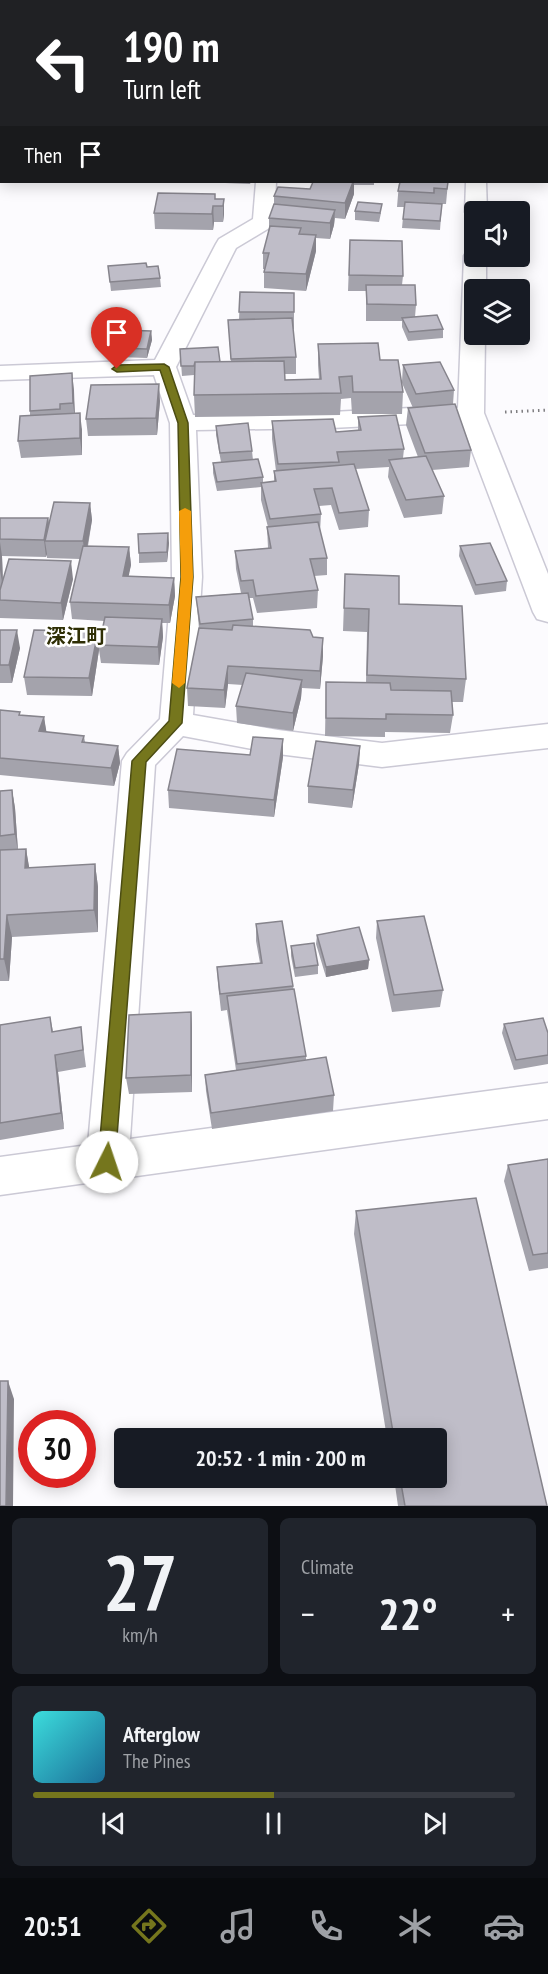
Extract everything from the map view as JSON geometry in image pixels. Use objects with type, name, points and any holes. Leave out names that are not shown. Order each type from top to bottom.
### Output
[{"type":"street","points":[[107,1162],[139,761],[176,723],[187,577],[183,423],[164,367],[227,244],[263,222],[266,183]]},
{"type":"street","points":[[476,183],[476,201]]},
{"type":"street","points":[[475,267],[471,413],[548,612]]},
{"type":"street","points":[[0,373],[164,367]]},
{"type":"street","points":[[183,423],[331,420],[471,413]]},
{"type":"street","points":[[176,723],[278,742],[382,755],[548,736]]},
{"type":"street","points":[[0,1176],[548,1101]]},
{"type":"path","points":[[471,413],[548,410]]},
{"type":"building","points":[[313,183],[353,183],[345,203],[274,196],[278,187],[310,189]]},
{"type":"building","points":[[400,183],[448,183],[447,189],[434,188],[434,193],[398,191]]},
{"type":"building","points":[[158,193],[215,194],[215,199],[224,199],[223,206],[213,206],[212,214],[154,213]]},
{"type":"building","points":[[358,202],[382,204],[380,213],[355,211]]},
{"type":"building","points":[[405,202],[442,204],[440,221],[403,219]]},
{"type":"building","points":[[274,204],[335,210],[330,223],[269,218]]},
{"type":"building","points":[[270,226],[301,228],[299,234],[316,235],[306,274],[264,272],[269,253],[263,253]]},
{"type":"building","points":[[350,240],[402,241],[403,276],[349,275]]},
{"type":"building","points":[[146,263],[147,267],[158,266],[160,278],[110,282],[108,266]]},
{"type":"building","points":[[366,285],[415,285],[416,305],[367,304]]},
{"type":"building","points":[[240,292],[294,293],[294,312],[239,312]]},
{"type":"building","points":[[110,315],[134,317],[130,328],[107,327]]},
{"type":"building","points":[[437,315],[443,329],[409,332],[402,318]]},
{"type":"building","points":[[292,318],[296,357],[231,359],[228,320]]},
{"type":"building","points":[[122,330],[151,331],[147,349],[117,348]]},
{"type":"building","points":[[378,343],[380,360],[398,360],[403,392],[353,392],[352,376],[339,377],[341,393],[194,395],[195,362],[284,361],[285,380],[321,379],[318,344]]},
{"type":"building","points":[[218,347],[220,362],[195,362],[194,366],[181,366],[180,349]]},
{"type":"building","points":[[440,362],[454,390],[416,394],[403,365]]},
{"type":"building","points":[[72,373],[73,403],[60,404],[60,409],[30,411],[30,376]]},
{"type":"building","points":[[159,384],[156,418],[86,419],[91,385]]},
{"type":"building","points":[[455,404],[471,450],[425,453],[408,408]]},
{"type":"building","points":[[80,413],[80,438],[18,441],[20,416]]},
{"type":"building","points":[[396,415],[404,449],[337,452],[339,462],[278,464],[272,421],[333,419],[336,432],[361,430],[358,417]]},
{"type":"building","points":[[248,423],[252,451],[220,453],[216,426]]},
{"type":"building","points":[[426,456],[444,496],[406,500],[389,460]]},
{"type":"building","points":[[258,459],[263,477],[217,482],[213,463]]},
{"type":"building","points":[[354,464],[369,510],[339,513],[332,488],[314,489],[321,514],[270,519],[261,483],[276,481],[274,471]]},
{"type":"building","points":[[54,502],[90,503],[83,541],[45,541]]},
{"type":"building","points":[[0,518],[48,518],[44,540],[0,539]]},
{"type":"building","points":[[318,522],[327,558],[310,559],[318,590],[256,596],[253,580],[241,581],[235,551],[271,548],[267,527]]},
{"type":"building","points":[[168,533],[167,552],[139,553],[138,534]]},
{"type":"building","points":[[490,543],[507,581],[476,585],[460,546]]},
{"type":"building","points":[[83,546],[129,547],[123,576],[174,578],[169,605],[70,602]]},
{"type":"building","points":[[9,559],[71,561],[61,603],[0,600],[0,590]]},
{"type":"building","points":[[345,574],[399,576],[399,604],[462,606],[466,679],[367,675],[369,609],[344,608]]},
{"type":"building","points":[[248,593],[253,619],[200,624],[196,597]]},
{"type":"building","points":[[105,617],[162,619],[158,647],[99,645]]},
{"type":"building","points":[[233,625],[310,630],[313,637],[323,638],[320,671],[228,666],[224,690],[187,688],[199,628],[232,630]]},
{"type":"building","points":[[0,630],[17,630],[9,665],[0,665]]},
{"type":"building","points":[[34,630],[98,631],[89,678],[24,677]]},
{"type":"building","points":[[246,673],[302,680],[293,713],[236,706]]},
{"type":"building","points":[[326,682],[390,683],[391,690],[451,691],[453,715],[386,714],[386,719],[326,718]]},
{"type":"building","points":[[0,710],[20,712],[19,715],[44,717],[39,731],[84,736],[82,742],[118,746],[111,768],[0,758]]},
{"type":"building","points":[[253,737],[283,739],[274,800],[168,790],[177,749],[250,755]]},
{"type":"building","points":[[316,741],[360,746],[353,790],[308,786]]},
{"type":"building","points":[[12,790],[15,834],[0,836],[0,791]]},
{"type":"building","points":[[26,849],[25,868],[95,864],[94,910],[7,915],[4,959],[0,959],[0,850]]},
{"type":"building","points":[[424,916],[443,990],[394,995],[377,921]]},
{"type":"building","points":[[282,921],[293,986],[220,994],[217,967],[262,963],[256,924]]},
{"type":"building","points":[[359,927],[369,960],[326,967],[317,935]]},
{"type":"building","points":[[314,943],[318,965],[295,968],[291,946]]},
{"type":"building","points":[[294,989],[306,1056],[237,1064],[227,996]]},
{"type":"building","points":[[191,1012],[191,1075],[126,1078],[129,1015]]},
{"type":"building","points":[[50,1017],[52,1032],[81,1027],[83,1050],[55,1055],[61,1113],[0,1123],[0,1025]]},
{"type":"building","points":[[543,1018],[548,1033],[548,1055],[516,1060],[504,1024]]},
{"type":"building","points":[[326,1057],[334,1095],[211,1113],[205,1075]]},
{"type":"building","points":[[548,1159],[548,1253],[533,1255],[508,1165]]},
{"type":"building","points":[[476,1198],[547,1506],[405,1506],[402,1488],[447,1488],[447,1428],[392,1428],[356,1211]]},
{"type":"building","points":[[0,1381],[8,1381],[6,1506],[0,1506]]},
{"type":"slow traffic","points":[[179,683],[187,577],[185,511]]},
{"type":"district","name":"深江町","points":[[76,636]]},
{"type":"route","points":[[107,1162],[139,761],[176,723],[187,577],[183,423],[164,367],[117,369]]}]
